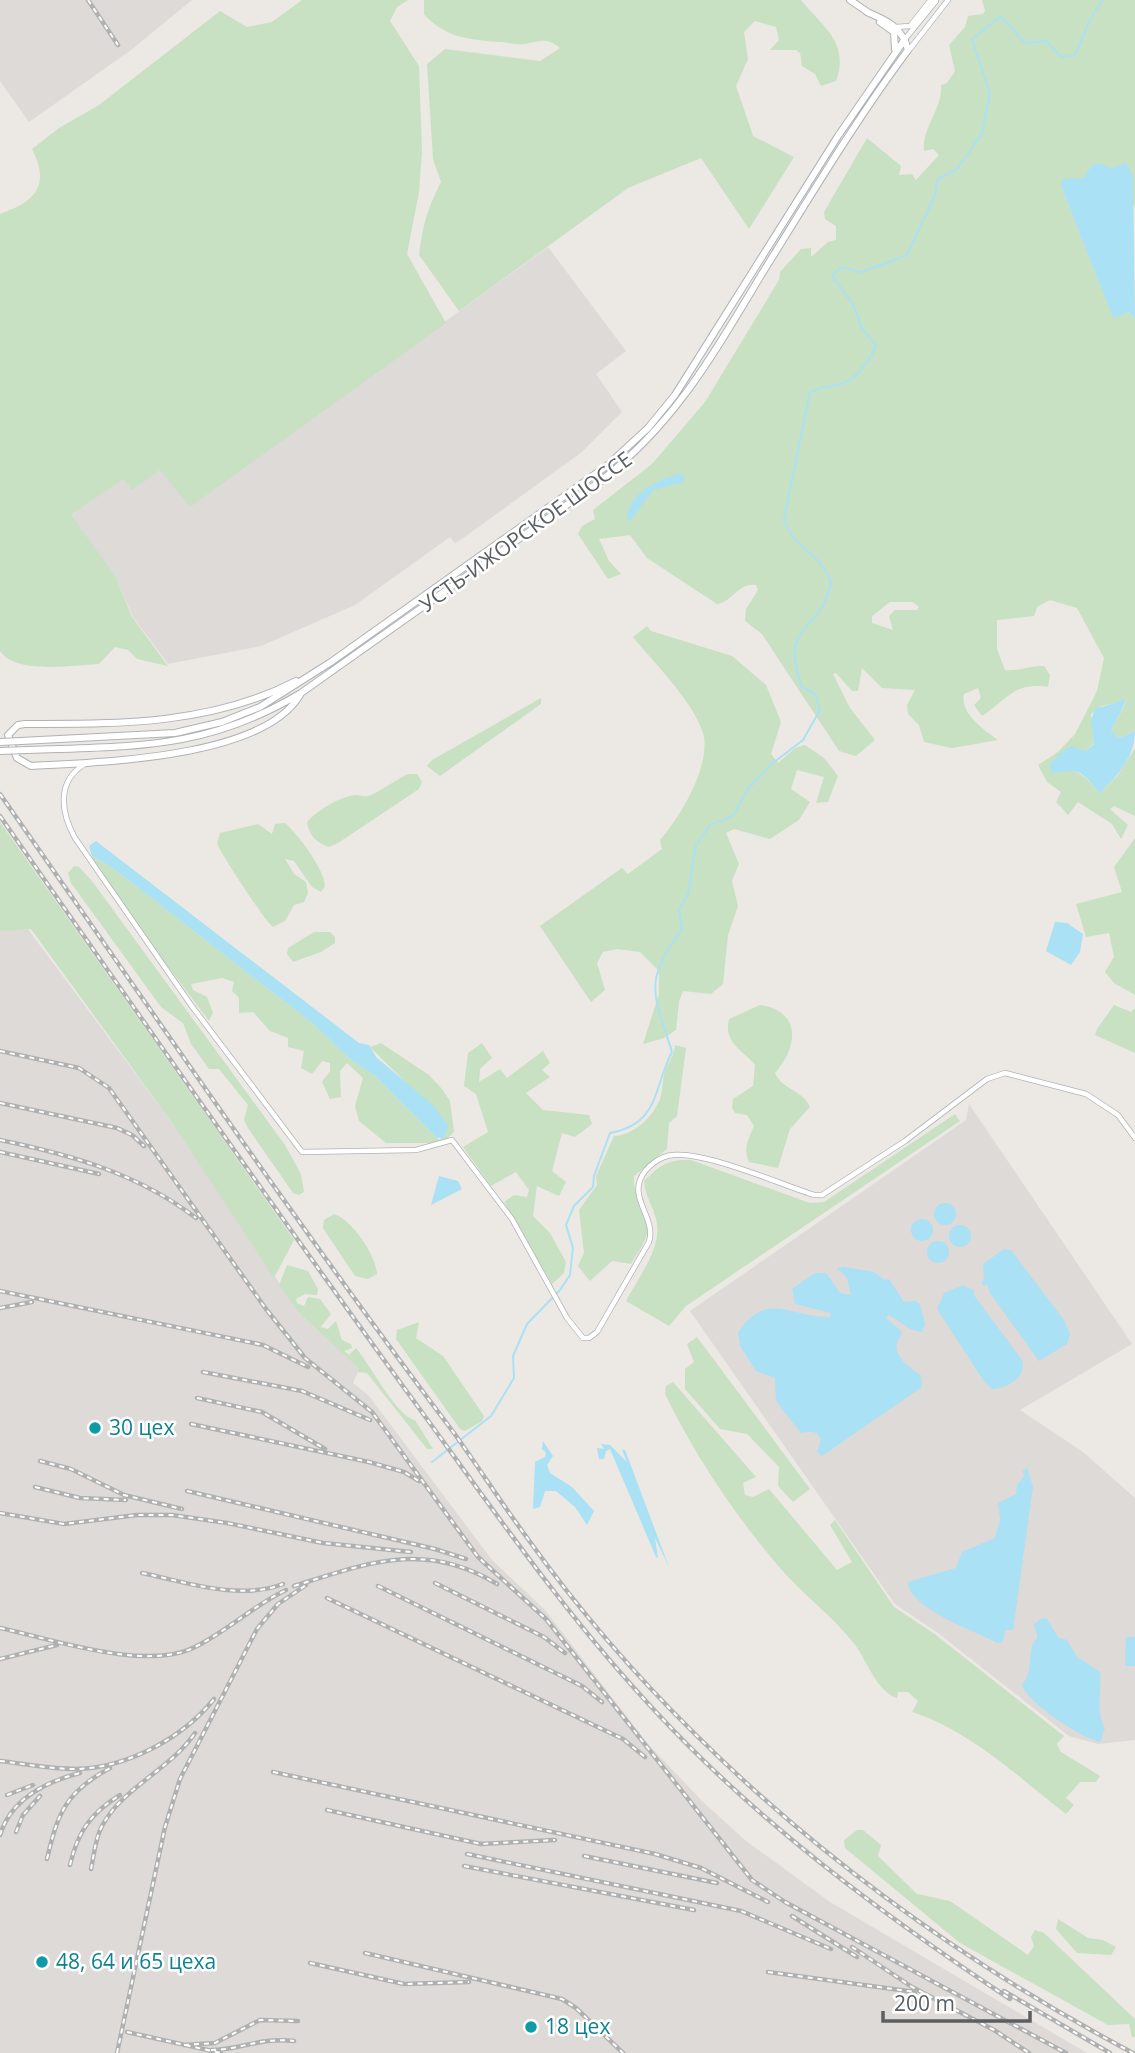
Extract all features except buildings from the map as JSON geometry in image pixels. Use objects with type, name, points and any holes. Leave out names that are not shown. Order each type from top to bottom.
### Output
[{"type":"street","points":[[850,0],[894,32],[895,52]]},
{"type":"street","name":"УСТЬ-ИЖОРСКОЕ ШОССЕ","points":[[895,26],[911,26],[929,2],[936,0]]},
{"type":"street","name":"УСТЬ-ИЖОРСКОЕ ШОССЕ","points":[[0,742],[139,737],[197,729],[260,707],[307,678],[592,476],[648,428],[694,366],[895,52],[936,0]]},
{"type":"street","name":"УСТЬ-ИЖОРСКОЕ ШОССЕ","points":[[0,751],[133,746],[209,736],[248,722],[301,694],[602,481],[656,433],[702,370],[846,140],[908,50],[948,0]]},
{"type":"street","points":[[867,12],[895,26],[905,40],[908,50]]},
{"type":"street","points":[[301,694],[295,705],[264,724],[213,747],[171,755],[59,765],[25,765],[17,758],[10,732],[25,724],[133,724],[172,720],[256,698],[307,678]]},
{"type":"street","points":[[68,778],[88,762]]},
{"type":"street","points":[[59,765],[68,778],[64,812],[68,826],[87,858],[302,1152],[416,1150],[452,1140],[512,1219],[579,1336],[589,1338],[597,1332],[649,1242],[652,1231],[639,1194],[640,1180],[659,1158],[672,1155],[704,1159],[814,1195],[822,1195],[905,1141],[987,1079],[1005,1073],[1086,1094],[1118,1115],[1135,1138]]},
{"type":"shaded area","points":[[0,0],[192,0],[131,50],[29,122],[0,81]]},
{"type":"shaded area","points":[[548,247],[626,351],[596,374],[622,412],[582,452],[466,536],[455,543],[450,537],[355,605],[261,646],[168,664],[133,617],[116,577],[70,516],[123,478],[160,469],[190,506]]},
{"type":"shaded area","points":[[27,928],[173,1124],[300,1314],[359,1369],[353,1383],[369,1396],[492,1560],[545,1610],[647,1743],[702,1801],[746,1841],[830,1902],[1087,2053],[0,2053],[0,931]]},
{"type":"shaded area","points":[[969,1104],[1132,1344],[1020,1410],[1083,1452],[1135,1498],[1135,1740],[1098,1744],[1069,1736],[938,1633],[895,1604],[690,1311],[966,1120]]},
{"type":"green space","points":[[302,0],[408,0],[397,7],[390,21],[419,66],[422,152],[419,192],[407,254],[446,323],[190,507],[160,470],[132,490],[123,479],[71,515],[116,577],[132,617],[168,666],[137,659],[128,650],[115,647],[99,664],[46,667],[19,663],[0,651],[0,214],[22,204],[36,191],[40,173],[32,149],[59,128],[99,105],[220,11],[247,27],[272,22]]},
{"type":"green space","points":[[424,0],[801,0],[832,36],[840,56],[839,68],[836,81],[821,86],[815,74],[802,66],[800,53],[796,50],[770,50],[779,40],[776,27],[755,21],[744,32],[748,59],[736,86],[753,136],[794,157],[749,229],[701,158],[628,188],[459,311],[419,255],[426,217],[441,182],[433,159],[427,64],[445,49],[540,61],[560,48],[547,41],[519,44],[477,40],[449,33],[424,14]]},
{"type":"green space","points":[[982,0],[1135,0],[1135,209],[1126,164],[1111,168],[1091,166],[1083,179],[1061,186],[1113,317],[1129,312],[1135,319],[1135,731],[1119,738],[1111,731],[1127,700],[1102,706],[1091,714],[1094,743],[1085,751],[1079,751],[1057,772],[1077,772],[1100,793],[1118,775],[1135,748],[1135,816],[1114,806],[1110,809],[1128,825],[1121,839],[1112,824],[1078,802],[1068,815],[1056,802],[1061,792],[1047,782],[1038,765],[1058,752],[1075,734],[1097,691],[1104,658],[1077,608],[1050,600],[1037,607],[1034,616],[997,620],[997,649],[1005,670],[1044,666],[1050,675],[1048,687],[1019,689],[982,716],[974,705],[981,698],[978,688],[964,694],[969,714],[998,740],[952,748],[924,742],[919,725],[908,714],[907,705],[915,690],[882,688],[862,668],[858,691],[852,691],[836,673],[833,674],[850,708],[875,740],[856,756],[839,751],[762,634],[745,621],[746,609],[758,590],[756,585],[745,586],[717,604],[647,558],[630,535],[599,539],[609,561],[621,574],[608,579],[578,534],[582,526],[595,519],[593,510],[652,464],[705,402],[779,280],[780,272],[801,249],[811,248],[811,257],[828,242],[836,240],[836,226],[825,219],[824,212],[867,138],[901,166],[899,175],[912,174],[916,180],[939,155],[933,149],[924,151],[924,142],[939,102],[941,85],[947,83],[955,71],[949,45],[965,27],[968,16],[983,14],[985,11]],"holes":[[[890,602],[913,602],[919,607],[917,610],[895,610],[889,616],[893,630],[872,623],[872,616]]]},
{"type":"green space","points":[[647,626],[651,631],[732,656],[766,685],[781,722],[771,754],[778,763],[795,748],[805,745],[824,758],[838,776],[828,802],[816,803],[824,777],[797,770],[791,789],[810,802],[799,820],[770,839],[734,829],[726,833],[739,864],[732,881],[738,906],[728,935],[723,984],[711,994],[683,991],[676,1030],[664,1038],[643,1044],[659,994],[659,971],[640,952],[617,949],[603,952],[597,963],[605,990],[591,1002],[540,926],[622,868],[628,874],[662,849],[660,840],[685,805],[699,775],[705,746],[703,733],[682,695],[633,637]]},
{"type":"green space","points":[[541,698],[541,704],[440,776],[427,766],[432,760]]},
{"type":"green space","points":[[408,774],[417,774],[422,782],[419,789],[338,843],[329,847],[311,835],[307,822],[328,805],[348,796],[371,795]]},
{"type":"green space","points":[[0,822],[294,1240],[274,1278],[173,1124],[31,929],[0,931]]},
{"type":"green space","points":[[285,823],[316,862],[325,886],[321,892],[312,887],[294,861],[285,859],[294,874],[306,882],[308,893],[304,902],[294,905],[285,921],[273,927],[244,888],[217,843],[220,833],[258,824],[272,834],[275,824]]},
{"type":"green space","points":[[1135,838],[1135,995],[1114,983],[1105,972],[1114,957],[1109,933],[1086,937],[1076,904],[1122,892],[1114,867]]},
{"type":"green space","points":[[92,856],[113,868],[312,1023],[350,1059],[375,1076],[439,1140],[446,1135],[446,1122],[370,1047],[381,1043],[429,1075],[450,1101],[454,1132],[445,1141],[437,1143],[386,1143],[359,1121],[355,1106],[363,1078],[347,1063],[340,1071],[341,1097],[330,1099],[322,1082],[330,1071],[330,1063],[322,1061],[312,1074],[301,1068],[304,1051],[288,1047],[288,1038],[270,1031],[253,1012],[239,1013],[239,998],[232,991],[234,982],[222,978],[191,984],[193,990],[207,997],[213,1013],[209,1021],[90,863]]},
{"type":"green space","points":[[74,866],[79,867],[92,881],[285,1145],[301,1174],[304,1192],[299,1195],[293,1193],[248,1128],[244,1120],[248,1105],[219,1069],[209,1069],[191,1044],[183,1023],[161,1007],[71,883],[68,873]]},
{"type":"green space","points":[[314,932],[330,932],[335,937],[335,943],[321,952],[293,962],[287,954],[288,948]]},
{"type":"green space","points":[[760,1005],[783,1014],[789,1022],[791,1042],[783,1063],[775,1073],[782,1083],[807,1101],[810,1107],[790,1129],[778,1168],[749,1162],[746,1148],[754,1126],[747,1115],[735,1113],[732,1108],[733,1099],[753,1086],[755,1065],[731,1040],[729,1019]]},
{"type":"green space","points":[[1114,1005],[1131,1012],[1135,1008],[1135,1053],[1095,1035]]},
{"type":"green space","points":[[482,1043],[492,1058],[480,1069],[479,1082],[500,1069],[507,1078],[543,1051],[550,1063],[542,1070],[550,1077],[526,1093],[543,1110],[589,1115],[592,1124],[575,1137],[562,1133],[552,1171],[566,1182],[559,1196],[537,1186],[533,1216],[550,1233],[566,1262],[564,1273],[552,1284],[504,1202],[514,1195],[527,1197],[529,1190],[516,1172],[491,1186],[463,1147],[488,1132],[476,1094],[464,1086],[468,1053]]},
{"type":"green space","points":[[675,1045],[686,1048],[677,1116],[669,1123],[667,1149],[634,1176],[636,1192],[646,1222],[646,1238],[631,1264],[612,1261],[590,1281],[578,1266],[584,1253],[579,1210],[597,1185],[596,1176],[614,1136],[635,1129],[657,1106],[665,1071]]},
{"type":"green space","points":[[955,1114],[960,1121],[686,1306],[669,1326],[626,1301],[652,1254],[657,1234],[656,1219],[644,1181],[665,1164],[691,1160],[810,1203],[824,1202]]},
{"type":"green space","points":[[334,1214],[348,1223],[362,1239],[376,1266],[377,1274],[368,1279],[355,1276],[323,1228],[324,1220]]},
{"type":"green space","points":[[287,1265],[308,1271],[318,1289],[317,1295],[305,1294],[296,1299],[297,1303],[304,1306],[308,1297],[320,1299],[331,1314],[321,1327],[328,1329],[336,1321],[342,1340],[351,1344],[352,1348],[344,1351],[349,1355],[356,1348],[400,1410],[415,1420],[433,1449],[427,1449],[367,1373],[357,1372],[359,1369],[300,1314],[279,1285]]},
{"type":"green space","points":[[419,1322],[416,1338],[443,1356],[484,1416],[482,1421],[465,1431],[460,1429],[396,1339],[397,1330]]},
{"type":"green space","points":[[697,1337],[810,1489],[793,1502],[778,1486],[779,1467],[747,1434],[720,1429],[685,1389],[685,1369],[694,1362],[687,1344]]},
{"type":"green space","points":[[673,1382],[756,1477],[743,1483],[745,1495],[753,1497],[769,1489],[837,1570],[852,1562],[830,1525],[835,1520],[894,1607],[936,1635],[1064,1736],[1057,1744],[1061,1752],[1100,1776],[1096,1782],[1080,1782],[1066,1798],[1074,1805],[1066,1814],[974,1743],[934,1720],[912,1712],[918,1701],[908,1692],[898,1692],[897,1698],[883,1689],[846,1634],[780,1568],[732,1506],[689,1439],[665,1394],[666,1386]]},
{"type":"green space","points":[[857,1830],[863,1830],[881,1845],[878,1856],[917,1894],[950,1901],[1028,1955],[1034,1946],[1031,1937],[1035,1930],[1044,1933],[1135,2019],[1135,2037],[1132,2037],[1129,2024],[1108,2025],[960,1943],[845,1848],[844,1840]]},
{"type":"green space","points":[[1058,1919],[1088,1938],[1103,1940],[1116,1947],[1111,1955],[1077,1953],[1056,1929]]},
{"type":"water","points":[[1099,163],[1111,168],[1126,163],[1133,176],[1135,319],[1129,312],[1113,318],[1061,186],[1062,179],[1083,178],[1091,166]]},
{"type":"water","points":[[680,474],[684,476],[684,482],[653,490],[631,520],[627,521],[632,503],[645,489],[663,479]]},
{"type":"water","points":[[1127,699],[1111,731],[1119,738],[1135,731],[1132,749],[1119,772],[1100,793],[1080,773],[1052,773],[1049,765],[1065,749],[1072,746],[1085,751],[1094,744],[1091,720],[1095,709]]},
{"type":"water","points":[[96,841],[359,1043],[369,1045],[376,1057],[434,1106],[448,1125],[445,1138],[437,1138],[375,1076],[350,1059],[312,1023],[113,868],[92,856],[89,846]]},
{"type":"water","points":[[1055,922],[1067,923],[1083,934],[1080,952],[1071,965],[1046,951]]},
{"type":"water","points":[[439,1176],[458,1181],[462,1189],[431,1205]]},
{"type":"water","points":[[945,1203],[953,1206],[956,1214],[953,1222],[945,1225],[937,1222],[934,1214],[937,1206]]},
{"type":"water","points":[[922,1219],[930,1222],[933,1230],[930,1238],[922,1241],[914,1238],[911,1230],[914,1222]]},
{"type":"water","points":[[960,1225],[968,1228],[971,1236],[968,1244],[960,1247],[952,1244],[949,1236],[952,1228]]},
{"type":"water","points":[[938,1241],[946,1244],[949,1252],[946,1260],[938,1263],[930,1260],[927,1252],[930,1244]]},
{"type":"water","points":[[1004,1249],[1011,1250],[1064,1320],[1070,1334],[1067,1344],[1039,1361],[990,1293],[987,1284],[983,1286],[981,1282],[984,1280],[983,1264]]},
{"type":"water","points":[[837,1268],[874,1272],[885,1280],[889,1279],[904,1302],[915,1301],[920,1304],[925,1324],[922,1332],[912,1330],[889,1315],[886,1318],[902,1332],[897,1343],[898,1353],[908,1366],[921,1375],[922,1387],[822,1456],[817,1452],[821,1439],[819,1436],[813,1432],[801,1433],[776,1401],[775,1378],[756,1371],[740,1346],[738,1333],[748,1320],[769,1309],[830,1317],[831,1313],[795,1304],[792,1289],[815,1273],[826,1273],[840,1293],[851,1295],[847,1278]]},
{"type":"water","points":[[963,1285],[975,1291],[973,1294],[1022,1360],[1022,1372],[1004,1386],[992,1389],[983,1380],[937,1309],[944,1293]]},
{"type":"water","points":[[543,1441],[553,1456],[547,1465],[550,1473],[572,1487],[594,1511],[587,1525],[575,1507],[556,1491],[545,1491],[540,1507],[533,1509],[535,1462],[545,1457]]},
{"type":"water","points":[[601,1444],[610,1445],[627,1462],[622,1450],[625,1450],[669,1567],[655,1538],[658,1558],[656,1557],[610,1449],[606,1451],[604,1459],[599,1459],[597,1448],[604,1449]]},
{"type":"water","points":[[1027,1467],[1033,1487],[1013,1630],[1005,1630],[1003,1642],[998,1643],[931,1610],[911,1592],[908,1582],[956,1568],[962,1552],[995,1538],[1000,1520],[998,1503],[1016,1494],[1017,1485],[1025,1475],[1022,1472]]},
{"type":"water","points":[[1042,1618],[1047,1619],[1058,1637],[1067,1640],[1077,1657],[1100,1672],[1100,1708],[1105,1728],[1100,1742],[1080,1734],[1056,1719],[1034,1701],[1022,1685],[1029,1672],[1032,1647],[1037,1637],[1033,1625]]},
{"type":"water","points":[[1126,1637],[1135,1637],[1135,1666],[1125,1666]]},
{"type":"waterway","points":[[432,1462],[491,1416],[514,1378],[513,1356],[527,1324],[560,1290],[570,1275],[573,1248],[566,1225],[574,1206],[593,1187],[594,1176],[610,1133],[638,1122],[653,1103],[672,1052],[655,988],[661,962],[682,929],[679,909],[688,895],[696,845],[710,825],[733,816],[747,790],[773,763],[803,740],[820,710],[815,694],[802,687],[795,650],[797,639],[818,613],[831,583],[821,564],[794,537],[784,519],[810,392],[850,380],[865,365],[876,346],[862,328],[853,304],[832,276],[839,269],[862,272],[907,255],[935,195],[937,180],[957,169],[982,134],[990,93],[972,39],[1001,16],[1025,43],[1046,41],[1061,57],[1074,56],[1103,0]]},
{"type":"railway","points":[[88,0],[118,45]]},
{"type":"railway","points":[[0,794],[281,1196],[454,1433],[518,1526],[567,1591],[629,1665],[745,1782],[849,1869],[958,1949],[1133,2053]]},
{"type":"railway","points":[[0,816],[405,1389],[557,1595],[622,1674],[696,1753],[780,1830],[870,1901],[1010,1999]]},
{"type":"railway","points":[[0,1051],[79,1068],[109,1088],[266,1309],[305,1358],[372,1412],[478,1557],[546,1619],[752,1880],[785,1902],[1066,2053]]},
{"type":"railway","points":[[0,1103],[117,1128],[132,1135],[144,1146]]},
{"type":"railway","points":[[0,1140],[78,1159],[103,1168],[150,1189],[196,1218]]},
{"type":"railway","points":[[0,1152],[99,1174]]},
{"type":"railway","points":[[0,1291],[263,1345],[308,1367]]},
{"type":"railway","points":[[0,1308],[32,1302]]},
{"type":"railway","points":[[203,1372],[302,1391],[370,1420]]},
{"type":"railway","points":[[197,1398],[262,1412],[325,1449]]},
{"type":"railway","points":[[191,1424],[369,1462],[404,1472],[419,1481]]},
{"type":"railway","points":[[40,1461],[71,1469],[124,1495],[182,1509]]},
{"type":"railway","points":[[35,1487],[80,1498],[126,1500]]},
{"type":"railway","points":[[187,1491],[435,1549],[466,1559]]},
{"type":"railway","points":[[0,1513],[64,1524],[137,1515],[172,1515],[227,1523],[323,1543],[411,1552]]},
{"type":"railway","points":[[294,1586],[372,1564],[420,1559],[470,1571],[497,1584]]},
{"type":"railway","points":[[142,1573],[231,1590],[249,1591],[283,1584]]},
{"type":"railway","points":[[435,1583],[544,1637],[565,1653]]},
{"type":"railway","points":[[117,2053],[165,1827],[180,1779],[257,1629],[278,1604],[306,1585]]},
{"type":"railway","points":[[378,1586],[582,1686],[602,1702]]},
{"type":"railway","points":[[0,1628],[125,1655],[175,1654],[207,1641],[286,1590]]},
{"type":"railway","points":[[327,1598],[623,1739],[645,1757]]},
{"type":"railway","points":[[0,1659],[57,1645]]},
{"type":"railway","points":[[0,1761],[76,1769],[115,1763],[134,1757],[170,1738],[187,1726],[214,1699]]},
{"type":"railway","points":[[91,1869],[98,1836],[111,1812],[134,1789],[173,1758],[195,1733]]},
{"type":"railway","points":[[47,1859],[55,1828],[66,1805],[83,1786],[110,1768]]},
{"type":"railway","points":[[273,1772],[655,1854],[701,1868],[768,1902]]},
{"type":"railway","points":[[0,1835],[12,1811],[31,1794],[54,1781],[80,1773]]},
{"type":"railway","points":[[7,1795],[33,1785]]},
{"type":"railway","points":[[70,1865],[77,1842],[87,1824],[120,1795]]},
{"type":"railway","points":[[16,1832],[23,1815],[40,1796]]},
{"type":"railway","points":[[327,1810],[481,1844],[555,1840]]},
{"type":"railway","points":[[467,1854],[741,1911],[831,1949]]},
{"type":"railway","points":[[584,1856],[717,1883]]},
{"type":"railway","points":[[464,1866],[694,1910]]},
{"type":"railway","points":[[792,1916],[857,1957]]},
{"type":"railway","points":[[852,1947],[912,1987],[994,2030],[1029,2053]]},
{"type":"railway","points":[[365,1953],[562,1999],[576,2008],[623,2053]]},
{"type":"railway","points":[[310,1963],[404,1984],[469,1982]]},
{"type":"railway","points":[[768,1972],[915,1992]]},
{"type":"railway","points":[[1004,1991],[1110,2053]]},
{"type":"railway","points":[[184,2045],[215,2043],[260,2020],[298,2021]]},
{"type":"railway","points":[[127,2032],[221,2053]]},
{"type":"railway","points":[[211,2050],[260,2042],[294,2041]]},
{"type":"place","name":"30 цех","points":[[95,1428]]},
{"type":"place","name":"48, 64 и 65 цеха","points":[[42,1962]]},
{"type":"place","name":"18 цех","points":[[531,2027]]}]
